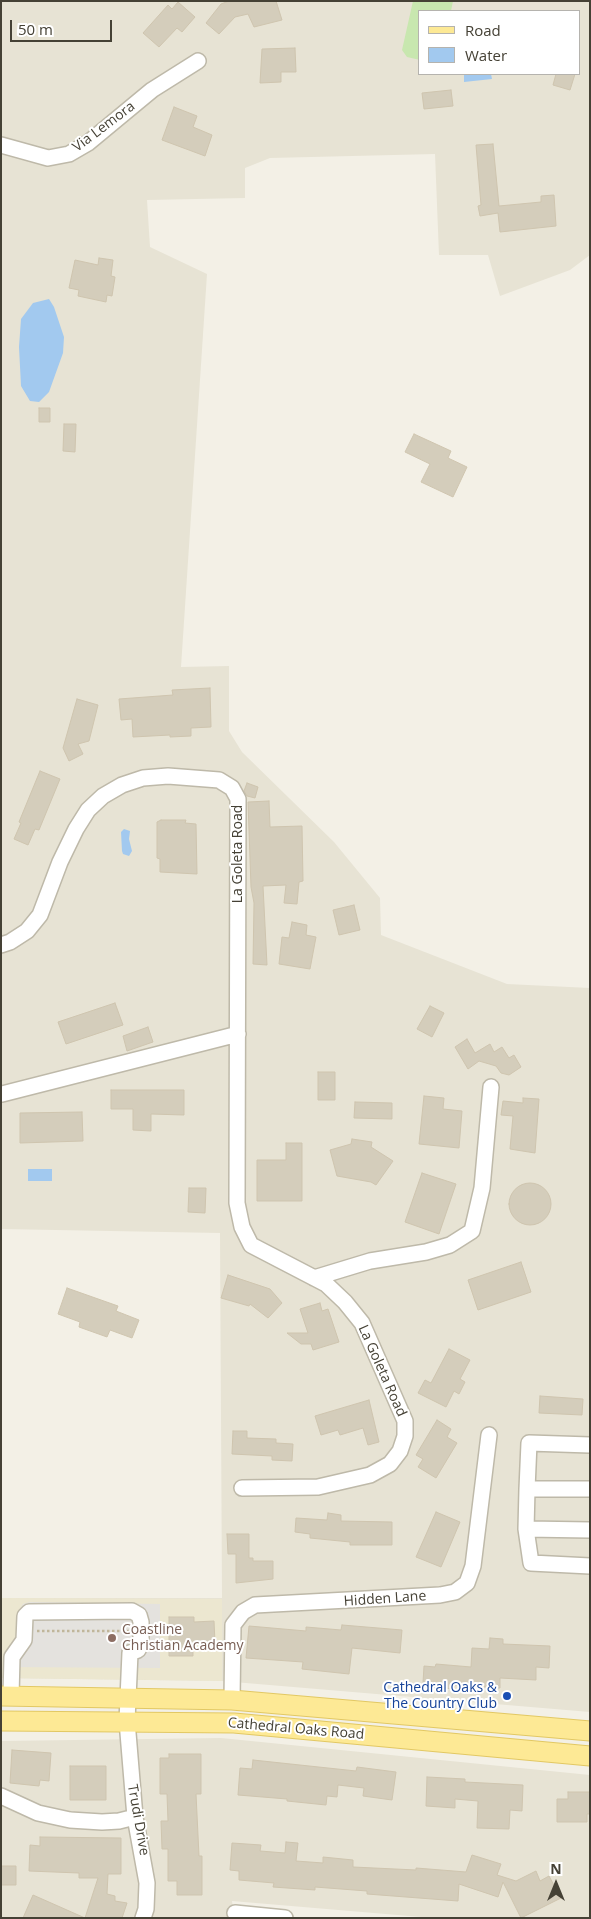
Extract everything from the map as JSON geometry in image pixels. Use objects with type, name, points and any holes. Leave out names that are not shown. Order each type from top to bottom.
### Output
[{"type":"main road","name":"Cathedral Oaks Road","points":[[6,1696],[232,1700],[590,1732]]},
{"type":"main road","name":"Cathedral Oaks Road","points":[[1,1721],[127,1721],[252,1725],[590,1756]]},
{"type":"street","name":"Via Lemora","points":[[1,145],[48,158],[69,154],[88,143],[152,90],[198,61]]},
{"type":"street","name":"La Goleta Road","points":[[1,945],[10,942],[27,931],[40,915],[60,862],[76,829],[88,810],[103,796],[122,785],[143,778],[168,776],[219,780],[232,788],[238,799],[237,1203],[242,1228],[251,1245],[326,1284],[345,1302],[362,1323],[405,1421],[405,1436],[400,1451],[390,1464],[370,1475],[318,1487],[242,1488]]},
{"type":"street","points":[[2,1094],[238,1034]]},
{"type":"street","points":[[314,1278],[370,1261],[426,1252],[450,1245],[472,1231],[482,1188],[491,1088]]},
{"type":"street","name":"Hidden Lane","points":[[232,1700],[233,1625],[243,1612],[255,1606],[440,1596],[455,1592],[467,1583],[473,1566],[489,1435]]},
{"type":"street","points":[[590,1445],[529,1443],[526,1529],[531,1563],[590,1566]]},
{"type":"street","points":[[527,1489],[590,1489]]},
{"type":"street","points":[[526,1529],[590,1530]]},
{"type":"street","name":"Trudi Drive","points":[[25,1631],[25,1616],[30,1611],[136,1612],[141,1622],[141,1642],[138,1650],[130,1652],[127,1721],[135,1817],[147,1883],[146,1909],[143,1918]]},
{"type":"street","points":[[6,1696],[12,1657],[24,1640],[25,1631]]},
{"type":"street","points":[[1,1796],[38,1814],[70,1820],[102,1822],[135,1817]]},
{"type":"street","points":[[235,1913],[286,1918]]},
{"type":"path","points":[[25,1631],[135,1631]]},
{"type":"shaded area","points":[[1,1],[590,1],[590,255],[570,270],[500,296],[488,255],[439,255],[435,154],[270,158],[245,168],[245,198],[147,200],[150,247],[207,274],[181,667],[229,666],[229,731],[242,752],[334,842],[380,898],[381,935],[507,984],[590,988],[590,1712],[222,1681],[1,1678],[1,1598],[222,1598],[220,1233],[1,1229]]},
{"type":"shaded area","name":"Coastline Christian Academy","points":[[1,1598],[222,1599],[222,1681],[1,1678]]},
{"type":"shaded area","points":[[30,1602],[160,1604],[160,1668],[5,1667],[6,1653],[17,1639],[19,1611],[23,1604]]},
{"type":"shaded area","points":[[221,1738],[590,1775],[590,1918],[433,1918],[232,1901],[234,1918],[1,1918],[1,1741]]},
{"type":"green space","points":[[413,1],[453,1],[451,10],[418,10],[418,60],[407,57],[402,50]]},
{"type":"water","points":[[464,75],[491,75],[492,79],[464,82]]},
{"type":"water","points":[[49,299],[54,307],[64,337],[63,353],[49,392],[39,402],[30,401],[21,386],[19,347],[21,319],[33,303]]},
{"type":"water","points":[[124,829],[130,831],[129,839],[132,851],[129,856],[123,854],[122,851],[121,832]]},
{"type":"water","points":[[28,1169],[52,1169],[52,1181],[28,1181]]},
{"type":"building","points":[[229,1],[276,1],[282,20],[254,27],[248,14],[235,17],[219,34],[206,23],[221,4]]},
{"type":"building","points":[[178,2],[195,17],[182,32],[177,28],[159,47],[143,33],[168,5],[172,9]]},
{"type":"building","points":[[295,48],[296,72],[281,72],[281,82],[260,83],[262,49]]},
{"type":"building","points":[[556,75],[575,75],[570,90],[553,85]]},
{"type":"building","points":[[451,90],[453,106],[424,109],[422,93]]},
{"type":"building","points":[[174,107],[197,116],[193,127],[212,135],[205,156],[162,140]]},
{"type":"building","points":[[493,144],[499,206],[541,202],[541,196],[554,195],[556,226],[500,232],[498,213],[480,216],[478,206],[481,205],[476,145]]},
{"type":"building","points":[[99,258],[113,260],[111,276],[115,277],[112,296],[107,295],[106,302],[78,296],[79,290],[69,288],[75,260],[98,265]]},
{"type":"building","points":[[39,408],[50,408],[50,422],[39,422]]},
{"type":"building","points":[[64,424],[76,424],[75,452],[63,451]]},
{"type":"building","points":[[414,434],[451,451],[448,458],[467,467],[453,497],[421,482],[430,464],[405,452]]},
{"type":"building","points":[[210,688],[211,727],[191,728],[191,736],[133,737],[132,719],[121,720],[119,699],[173,695],[172,690]]},
{"type":"building","points":[[77,699],[98,705],[89,741],[78,744],[83,754],[69,761],[63,748]]},
{"type":"building","points":[[40,771],[60,779],[39,830],[35,829],[28,845],[14,839]]},
{"type":"building","points":[[247,783],[258,787],[255,798],[247,796],[244,791]]},
{"type":"building","points":[[269,801],[270,827],[302,826],[303,881],[299,882],[297,904],[284,903],[286,885],[263,886],[267,965],[253,964],[254,903],[251,887],[248,802]]},
{"type":"building","points":[[161,820],[186,820],[185,823],[196,824],[197,874],[160,872],[160,859],[157,858],[157,822]]},
{"type":"building","points":[[354,905],[360,930],[339,935],[333,910]]},
{"type":"building","points":[[292,922],[307,925],[306,935],[316,937],[310,969],[279,964],[282,937],[289,938]]},
{"type":"building","points":[[115,1003],[123,1025],[66,1044],[58,1022]]},
{"type":"building","points":[[430,1006],[444,1013],[432,1037],[417,1029]]},
{"type":"building","points":[[148,1027],[153,1042],[127,1051],[123,1036]]},
{"type":"building","points":[[467,1039],[475,1053],[490,1044],[494,1052],[502,1047],[509,1058],[514,1055],[521,1067],[509,1075],[501,1073],[496,1066],[479,1061],[468,1069],[455,1047]]},
{"type":"building","points":[[318,1072],[335,1072],[335,1100],[318,1100]]},
{"type":"building","points":[[111,1090],[184,1090],[184,1115],[151,1114],[151,1131],[133,1130],[133,1109],[111,1109]]},
{"type":"building","points":[[424,1096],[444,1098],[443,1109],[462,1111],[459,1148],[419,1144]]},
{"type":"building","points":[[523,1098],[539,1099],[535,1153],[510,1149],[513,1116],[501,1115],[503,1101],[523,1103]]},
{"type":"building","points":[[355,1102],[392,1103],[392,1119],[354,1118]]},
{"type":"building","points":[[82,1112],[83,1141],[20,1143],[20,1113]]},
{"type":"building","points":[[352,1139],[372,1142],[371,1147],[393,1161],[376,1185],[371,1182],[337,1176],[330,1150],[351,1144]]},
{"type":"building","points":[[286,1143],[302,1143],[302,1201],[257,1201],[257,1160],[286,1160]]},
{"type":"building","points":[[422,1173],[456,1184],[439,1234],[405,1222]]},
{"type":"building","points":[[534,1183],[542,1186],[548,1192],[551,1204],[548,1216],[542,1222],[526,1225],[518,1222],[512,1216],[509,1200],[512,1192],[518,1186]]},
{"type":"building","points":[[189,1188],[206,1188],[205,1213],[188,1212]]},
{"type":"building","points":[[521,1262],[531,1292],[478,1310],[468,1280]]},
{"type":"building","points":[[228,1275],[270,1289],[282,1303],[268,1318],[250,1304],[249,1306],[221,1298]]},
{"type":"building","points":[[67,1288],[118,1306],[116,1311],[139,1320],[132,1338],[110,1330],[107,1337],[79,1327],[80,1322],[58,1314]]},
{"type":"building","points":[[320,1303],[322,1311],[328,1309],[339,1342],[313,1350],[311,1344],[301,1344],[287,1333],[308,1333],[300,1309]]},
{"type":"building","points":[[449,1349],[470,1360],[460,1379],[465,1382],[459,1394],[454,1391],[446,1407],[418,1393],[425,1380],[431,1383]]},
{"type":"building","points":[[540,1396],[583,1399],[582,1415],[539,1413]]},
{"type":"building","points":[[369,1400],[379,1442],[368,1445],[363,1428],[340,1435],[338,1430],[321,1435],[315,1416]]},
{"type":"building","points":[[437,1420],[451,1429],[447,1437],[457,1443],[436,1478],[418,1467],[423,1459],[416,1455]]},
{"type":"building","points":[[233,1431],[247,1431],[247,1438],[276,1439],[276,1443],[293,1444],[292,1461],[272,1460],[272,1456],[232,1454]]},
{"type":"building","points":[[436,1512],[460,1522],[441,1567],[416,1557]]},
{"type":"building","points":[[328,1513],[341,1515],[341,1521],[392,1522],[392,1545],[350,1545],[350,1542],[310,1538],[310,1534],[295,1532],[296,1518],[327,1520]]},
{"type":"building","points":[[227,1534],[249,1534],[249,1558],[253,1558],[253,1561],[273,1561],[273,1579],[236,1583],[236,1554],[228,1554]]},
{"type":"building","points":[[169,1617],[194,1617],[194,1622],[214,1621],[215,1643],[193,1644],[193,1656],[169,1656]]},
{"type":"building","points":[[342,1625],[402,1630],[400,1653],[352,1648],[349,1674],[302,1669],[303,1662],[246,1658],[249,1626],[306,1631],[306,1627],[341,1630]]},
{"type":"building","points":[[490,1638],[503,1639],[503,1644],[550,1646],[549,1668],[536,1667],[536,1680],[500,1678],[500,1688],[455,1685],[454,1689],[433,1687],[434,1683],[423,1683],[424,1666],[435,1667],[436,1664],[471,1667],[472,1648],[489,1649]]},
{"type":"building","points":[[12,1750],[51,1753],[49,1781],[40,1780],[39,1786],[10,1783]]},
{"type":"building","points":[[169,1754],[201,1754],[201,1794],[196,1794],[199,1856],[202,1856],[202,1895],[177,1895],[177,1881],[168,1881],[168,1849],[162,1849],[161,1821],[168,1821],[167,1794],[160,1794],[160,1758],[169,1758]]},
{"type":"building","points":[[253,1760],[356,1771],[357,1767],[396,1772],[392,1800],[363,1796],[364,1788],[338,1785],[337,1797],[327,1796],[326,1805],[287,1801],[287,1799],[238,1795],[240,1768],[252,1769]]},
{"type":"building","points":[[70,1766],[106,1766],[106,1800],[70,1800]]},
{"type":"building","points":[[427,1777],[465,1779],[465,1782],[523,1785],[522,1811],[510,1810],[509,1829],[477,1828],[478,1801],[455,1799],[455,1808],[426,1806]]},
{"type":"building","points":[[568,1792],[590,1792],[590,1814],[587,1814],[587,1822],[557,1822],[557,1799],[568,1799]]},
{"type":"building","points":[[40,1837],[121,1838],[121,1874],[108,1874],[107,1894],[115,1896],[115,1901],[127,1903],[122,1918],[85,1918],[98,1878],[79,1878],[79,1873],[29,1871],[30,1845],[40,1846]]},
{"type":"building","points":[[286,1842],[298,1843],[296,1861],[323,1863],[323,1857],[353,1860],[353,1867],[416,1870],[416,1868],[466,1872],[472,1855],[501,1864],[497,1875],[516,1881],[536,1871],[540,1881],[549,1876],[561,1898],[521,1918],[503,1882],[498,1897],[459,1884],[458,1901],[367,1894],[367,1891],[315,1887],[315,1890],[273,1887],[274,1883],[239,1880],[239,1871],[230,1870],[232,1843],[261,1845],[260,1851],[285,1853]]},
{"type":"building","points":[[1,1866],[16,1866],[16,1885],[1,1885]]},
{"type":"building","points":[[33,1895],[85,1918],[23,1918]]},
{"type":"place","name":"Coastline Christian Academy","points":[[112,1638]]},
{"type":"place","name":"Cathedral Oaks & The Country Club","points":[[507,1696]]}]
